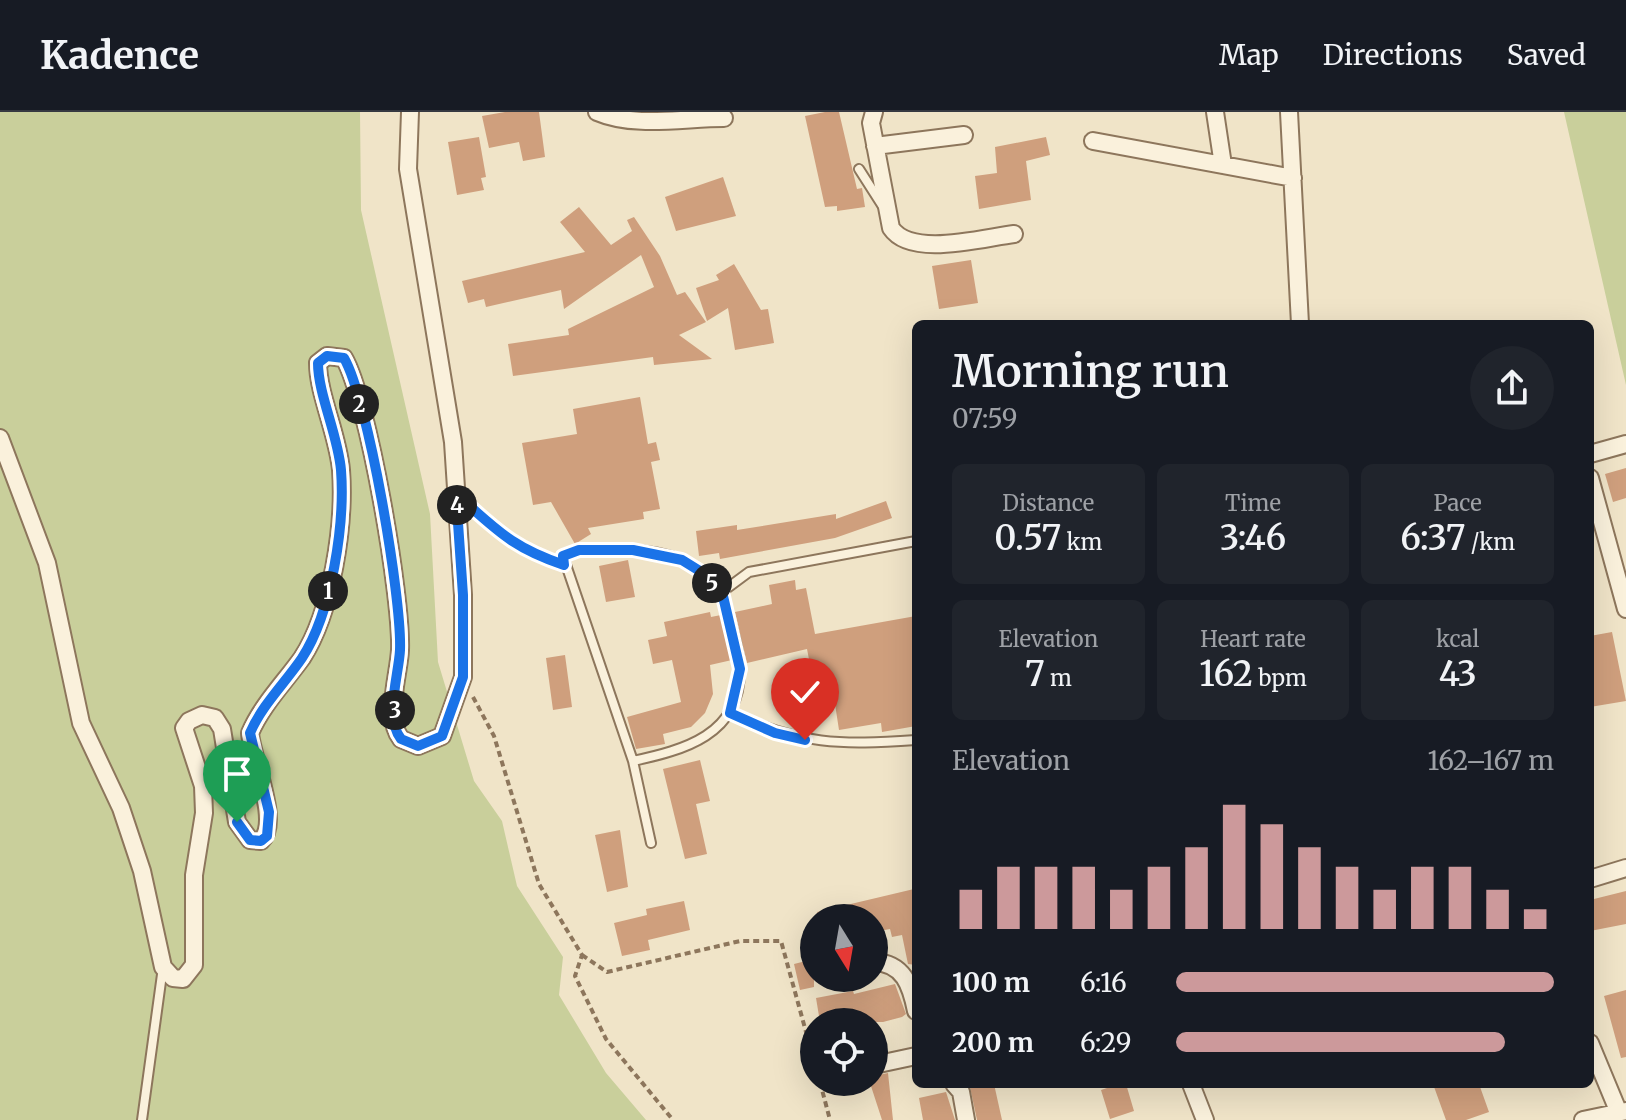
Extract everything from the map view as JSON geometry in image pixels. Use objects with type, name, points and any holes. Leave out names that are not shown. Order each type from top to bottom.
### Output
[{"type":"street","points":[[0,438],[47,563],[81,723],[121,808],[142,871],[163,967],[173,978],[179,979],[187,976],[194,965],[194,875],[204,813],[203,786],[184,728],[189,721],[208,714],[222,729],[237,822],[245,835],[261,841],[270,828],[250,733],[318,629],[330,585],[340,515],[341,470],[337,443],[318,374],[318,363],[327,356],[344,358],[352,372],[375,480],[398,617],[400,648],[394,702],[397,735],[407,743],[418,746],[442,736],[463,677],[463,595],[453,442],[413,211],[408,169],[410,112]]},
{"type":"street","points":[[597,112],[629,119],[724,118]]},
{"type":"street","points":[[874,112],[871,123],[888,215],[898,238],[913,244],[1014,234]]},
{"type":"street","points":[[1215,112],[1223,165]]},
{"type":"street","points":[[1289,112],[1300,320]]},
{"type":"street","points":[[875,146],[964,135]]},
{"type":"street","points":[[1093,141],[1293,178]]},
{"type":"street","points":[[1594,453],[1626,444]]},
{"type":"street","points":[[1594,493],[1626,609]]},
{"type":"street","points":[[1594,878],[1626,868]]},
{"type":"street","points":[[888,966],[905,975],[912,998]]},
{"type":"street","points":[[1583,1120],[1622,1112],[1594,1052]]},
{"type":"street","points":[[888,1062],[912,1057]]},
{"type":"street","points":[[958,1088],[966,1120]]},
{"type":"street","points":[[1193,1088],[1205,1120]]},
{"type":"lane","points":[[859,169],[888,215]]},
{"type":"lane","points":[[456,494],[506,540],[524,551],[564,565]]},
{"type":"lane","points":[[722,592],[749,572],[912,542]]},
{"type":"lane","points":[[633,761],[699,743],[730,713],[740,669],[722,592],[703,573],[682,560],[633,550],[579,550],[563,556],[564,565],[633,761],[651,843]]},
{"type":"lane","points":[[730,713],[775,733],[805,740],[867,743],[912,740]]},
{"type":"lane","points":[[142,1120],[163,967]]},
{"type":"path","points":[[463,677],[494,736],[539,884],[582,955],[607,972],[740,941],[781,941],[800,1010]]},
{"type":"path","points":[[582,955],[575,976],[606,1039],[673,1120]]},
{"type":"path","points":[[824,1096],[830,1120]]},
{"type":"green space","points":[[0,112],[360,112],[361,210],[430,514],[438,662],[474,781],[502,821],[517,886],[563,957],[559,995],[606,1073],[646,1120],[0,1120]]},
{"type":"green space","points":[[1564,112],[1626,112],[1626,385]]},
{"type":"building","points":[[539,112],[545,157],[523,161],[519,142],[489,148],[482,116]]},
{"type":"building","points":[[839,112],[857,189],[862,188],[865,207],[837,211],[837,206],[825,207],[805,116]]},
{"type":"building","points":[[479,137],[486,177],[481,178],[484,190],[457,195],[448,142]]},
{"type":"building","points":[[1046,137],[1050,155],[1026,161],[1031,200],[979,209],[975,176],[997,173],[995,147]]},
{"type":"building","points":[[723,177],[736,216],[676,231],[665,197]]},
{"type":"building","points":[[579,207],[611,245],[632,231],[627,220],[634,217],[660,256],[677,295],[685,292],[706,322],[679,335],[712,359],[654,365],[653,357],[513,376],[508,344],[569,335],[568,329],[654,287],[641,255],[564,309],[561,290],[486,307],[484,299],[468,303],[462,281],[585,252],[560,222]]},
{"type":"building","points":[[971,260],[978,303],[939,309],[932,266]]},
{"type":"building","points":[[734,264],[761,310],[768,309],[774,343],[735,350],[728,308],[707,321],[696,288],[719,280],[716,275]]},
{"type":"building","points":[[640,397],[648,444],[656,442],[660,460],[651,462],[660,509],[643,512],[644,519],[588,528],[591,534],[575,544],[551,502],[533,505],[522,443],[577,434],[573,409]]},
{"type":"building","points":[[1626,468],[1626,498],[1613,502],[1605,474]]},
{"type":"building","points":[[886,501],[892,518],[835,538],[720,559],[719,553],[699,556],[696,531],[737,525],[737,530],[836,514],[836,519]]},
{"type":"building","points":[[628,560],[635,597],[606,602],[599,566]]},
{"type":"building","points":[[795,580],[796,590],[806,588],[815,634],[912,617],[912,727],[882,732],[881,723],[839,730],[835,704],[818,706],[807,649],[747,663],[735,612],[772,604],[769,585]]},
{"type":"building","points":[[710,612],[711,617],[721,615],[732,660],[710,665],[713,694],[705,713],[691,727],[663,734],[665,744],[636,749],[627,717],[681,702],[672,660],[653,664],[648,640],[667,636],[664,622]]},
{"type":"building","points":[[1612,632],[1626,701],[1594,706],[1594,635]]},
{"type":"building","points":[[565,655],[572,707],[553,710],[546,658]]},
{"type":"building","points":[[700,760],[710,801],[696,804],[707,854],[685,859],[663,769]]},
{"type":"building","points":[[620,830],[628,887],[607,892],[595,835]]},
{"type":"building","points":[[912,889],[912,964],[908,964],[902,935],[892,937],[888,904],[851,904]]},
{"type":"building","points":[[1626,891],[1626,924],[1594,930],[1594,899]]},
{"type":"building","points":[[684,901],[690,930],[648,940],[650,950],[622,956],[614,923],[647,915],[646,909]]},
{"type":"building","points":[[800,962],[800,990],[794,964]]},
{"type":"building","points":[[895,984],[906,1014],[902,1017],[888,1021],[888,1008],[818,1008],[816,998],[848,992],[888,992],[888,986]]},
{"type":"building","points":[[1626,990],[1626,1057],[1621,1058],[1604,996]]},
{"type":"building","points":[[888,1073],[893,1120],[882,1120],[874,1096],[888,1096]]},
{"type":"building","points":[[970,1088],[995,1088],[1002,1120],[977,1120]]},
{"type":"building","points":[[1127,1088],[1134,1111],[1110,1119],[1101,1090]]},
{"type":"building","points":[[1434,1088],[1480,1088],[1489,1112],[1466,1120],[1446,1120]]},
{"type":"building","points":[[946,1092],[955,1120],[923,1120],[919,1098]]},
{"type":"route","points":[[237,822],[250,840],[261,841],[267,836],[269,812],[255,767],[250,733],[256,719],[302,658],[318,629],[330,585],[340,515],[341,470],[335,430],[318,374],[318,363],[327,356],[344,358],[352,372],[373,465],[398,617],[400,648],[394,702],[397,735],[401,739],[418,746],[442,736],[463,677],[463,595],[456,494],[506,540],[524,551],[564,565],[563,556],[579,550],[633,550],[682,560],[703,573],[722,592],[740,669],[730,713],[775,733],[805,740]]}]
